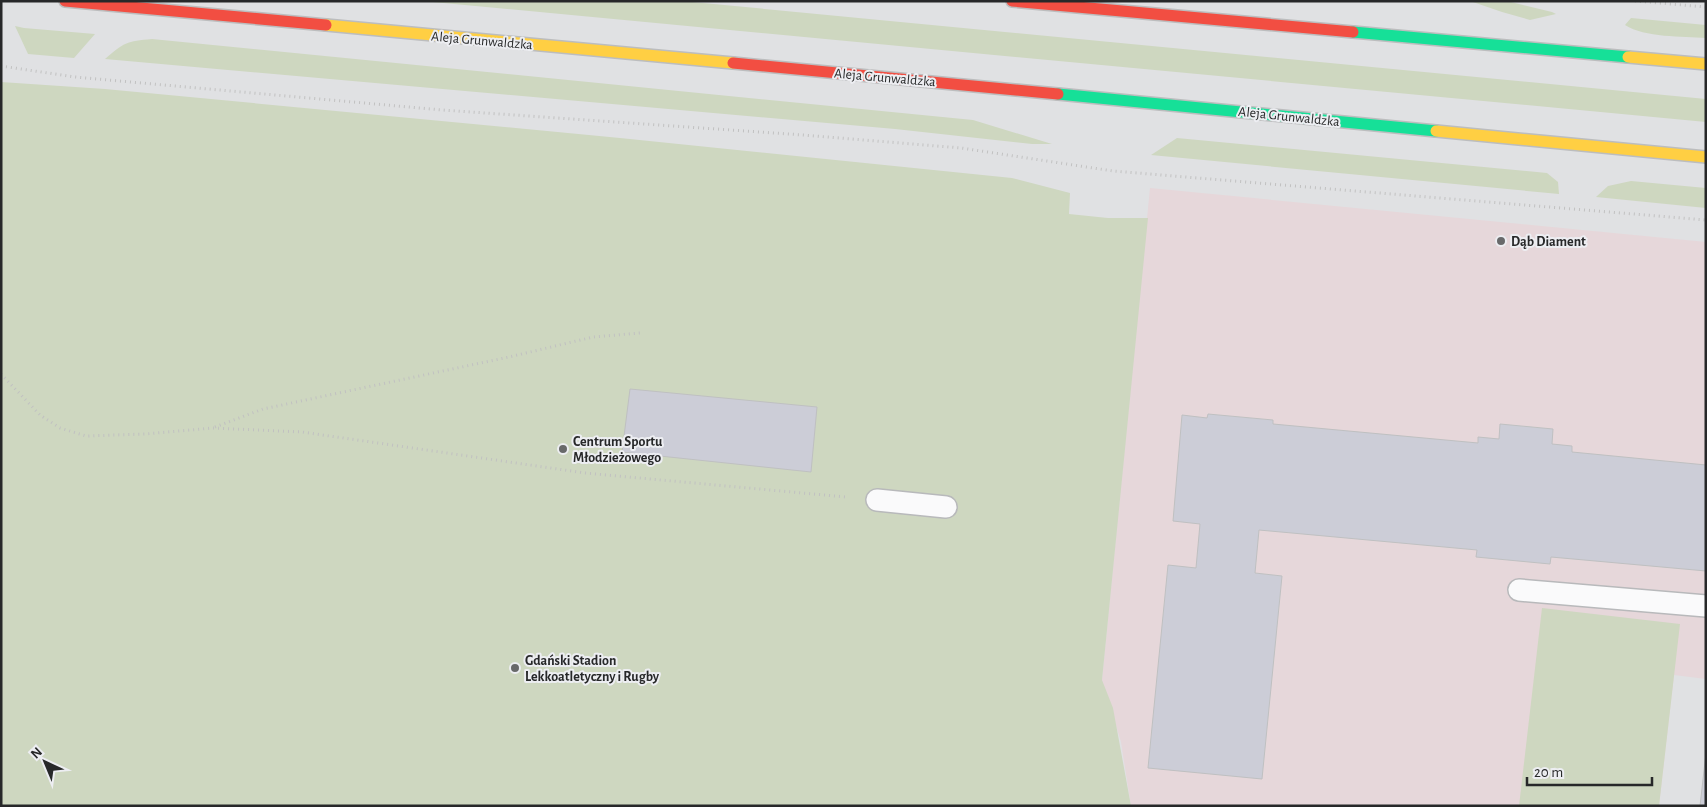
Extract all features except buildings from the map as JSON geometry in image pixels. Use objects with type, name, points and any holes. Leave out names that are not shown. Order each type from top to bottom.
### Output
[{"type":"main road","name":"Aleja Grunwaldzka","points":[[65,1],[1115,98],[1706,157]]},
{"type":"main road","points":[[1012,1],[1540,51],[1706,64]]},
{"type":"lane","points":[[877,500],[946,507]]},
{"type":"lane","points":[[1519,590],[1706,606]]},
{"type":"path","points":[[1635,1],[1706,7]]},
{"type":"path","points":[[1,66],[75,77],[442,110],[793,134],[961,148],[1113,171],[1706,220]]},
{"type":"path","points":[[213,428],[263,409],[500,360],[593,337],[640,334]]},
{"type":"path","points":[[1,374],[40,414],[60,428],[86,436],[145,434],[213,428],[302,432],[585,473],[877,500]]},
{"type":"shaded area","points":[[1150,188],[1706,242],[1706,679],[1674,675],[1659,806],[1131,806],[1121,742],[1102,680]]},
{"type":"green space","points":[[422,1],[682,1],[1706,99],[1706,122]]},
{"type":"green space","points":[[1470,1],[1507,1],[1556,14],[1530,20]]},
{"type":"green space","points":[[1631,18],[1706,25],[1706,38],[1664,36],[1643,32],[1625,25]]},
{"type":"green space","points":[[15,26],[95,34],[74,58],[28,54]]},
{"type":"green space","points":[[152,39],[973,120],[1052,144],[1032,144],[895,129],[105,59],[116,49],[126,44]]},
{"type":"green space","name":"Centrum Sportu Młodzieżowego","points":[[1,82],[105,89],[620,138],[1012,178],[1070,193],[1069,214],[1108,218],[1148,218],[1102,680],[1113,708],[1131,806],[1,806]]},
{"type":"green space","points":[[1177,138],[1547,173],[1558,182],[1559,194],[1151,155]]},
{"type":"green space","points":[[1631,181],[1706,188],[1706,208],[1596,197],[1608,186]]},
{"type":"green space","points":[[1542,608],[1680,624],[1659,806],[1519,806]]},
{"type":"traffic: fast","points":[[1353,32],[1628,57]]},
{"type":"traffic: fast","points":[[1058,94],[1436,131]]},
{"type":"traffic: slow","points":[[326,25],[733,63]]},
{"type":"traffic: slow","points":[[1628,57],[1706,64]]},
{"type":"traffic: slow","points":[[1436,131],[1706,157]]},
{"type":"traffic: jam","points":[[65,1],[326,25]]},
{"type":"traffic: jam","points":[[1012,1],[1353,32]]},
{"type":"traffic: jam","points":[[733,63],[1058,94]]},
{"type":"place","name":"Dąb Diament","points":[[1501,241]]},
{"type":"place","name":"Centrum Sportu Młodzieżowego","points":[[563,449]]},
{"type":"place","name":"Gdański Stadion Lekkoatletyczny i Rugby","points":[[515,668]]}]
